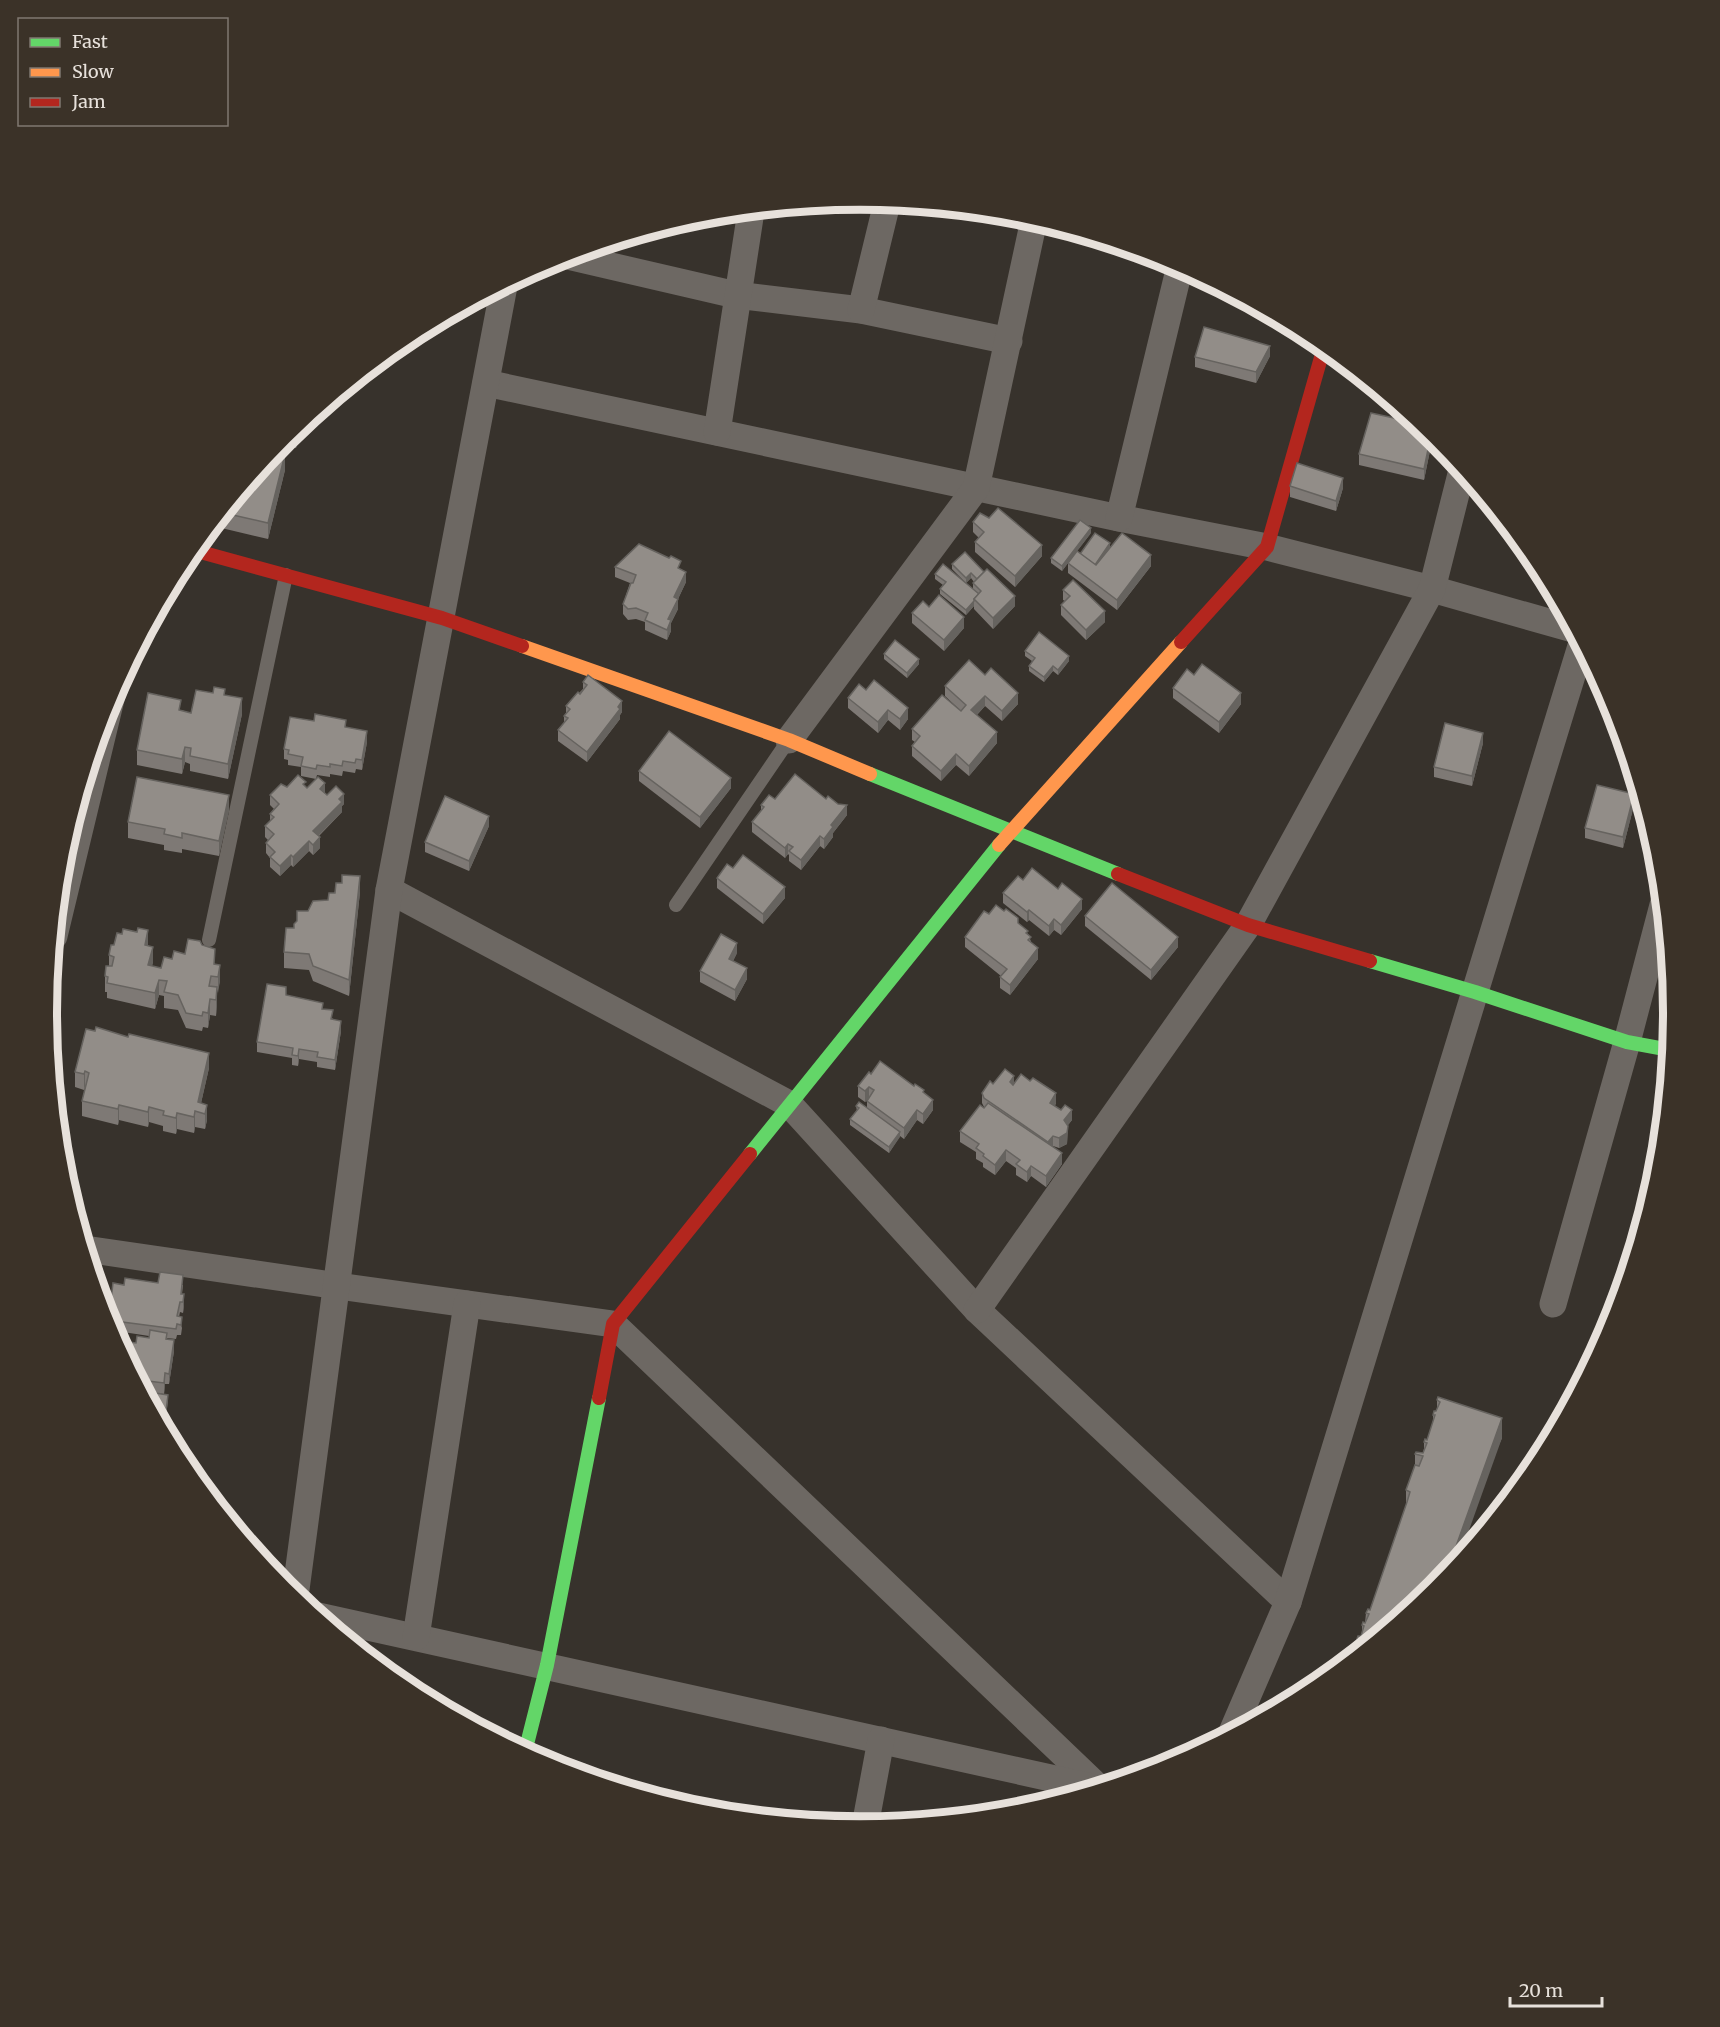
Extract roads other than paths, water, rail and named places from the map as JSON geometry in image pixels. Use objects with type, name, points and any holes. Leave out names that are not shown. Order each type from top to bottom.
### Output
[{"type":"street","points":[[861,310],[885,211]]},
{"type":"street","points":[[717,432],[736,295],[750,218]]},
{"type":"street","points":[[789,740],[976,488],[1032,230]]},
{"type":"street","points":[[584,260],[736,295],[861,310],[1009,341]]},
{"type":"street","points":[[1119,518],[1178,277]]},
{"type":"street","points":[[297,1585],[390,890],[502,294]]},
{"type":"street","points":[[527,1744],[547,1665],[613,1324],[1010,832],[1267,547],[1321,357]]},
{"type":"street","points":[[486,383],[976,488],[1267,547],[1432,589],[1563,627]]},
{"type":"street","points":[[977,1310],[1248,925],[1432,589],[1459,479]]},
{"type":"street","points":[[203,553],[442,618],[789,740],[1010,832],[1248,925],[1475,992],[1627,1041],[1662,1048]]},
{"type":"street","points":[[1237,1722],[1288,1602],[1578,655]]},
{"type":"street","points":[[70,869],[90,788]]},
{"type":"street","points":[[390,890],[789,1104],[977,1310],[1288,1602]]},
{"type":"street","points":[[1553,1304],[1658,925]]},
{"type":"street","points":[[93,1251],[613,1324],[1091,1782]]},
{"type":"street","points":[[416,1637],[467,1304]]},
{"type":"street","points":[[334,1619],[1082,1785]]},
{"type":"street","points":[[867,1816],[881,1740]]},
{"type":"lane","points":[[209,940],[286,575]]},
{"type":"lane","points":[[676,905],[789,740]]}]
